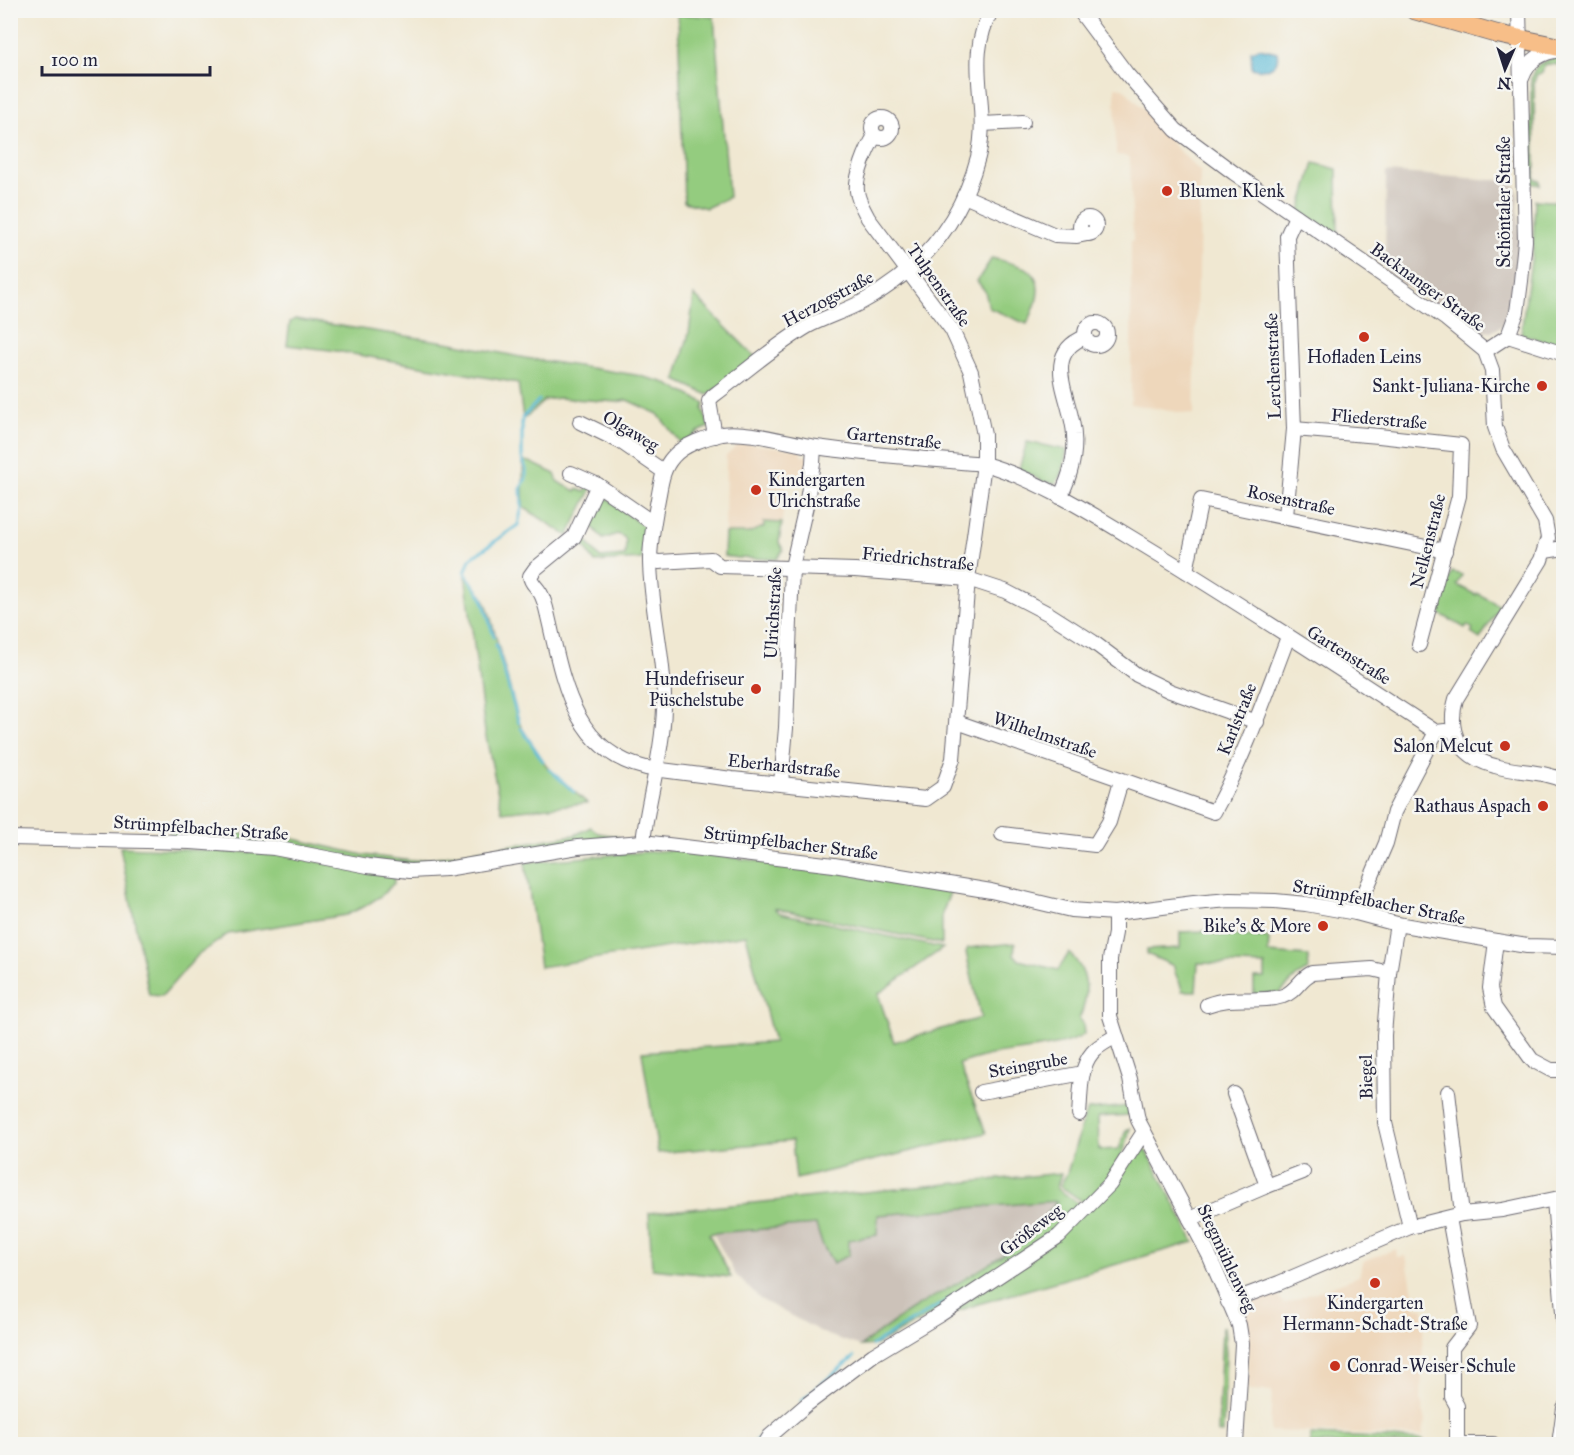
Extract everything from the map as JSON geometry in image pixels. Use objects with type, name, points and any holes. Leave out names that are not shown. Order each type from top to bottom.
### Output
[{"type":"main road","points":[[1414,10],[1563,49]]},
{"type":"street","name":"Herzogstraße","points":[[715,436],[709,408],[709,401],[713,396],[798,333],[861,303],[889,286],[940,239],[957,213],[974,173],[980,150],[982,124],[978,51],[980,36],[992,10]]},
{"type":"street","name":"Backnanger Straße","points":[[1079,10],[1126,73],[1176,130],[1446,320],[1485,351],[1492,370],[1494,427],[1503,449],[1545,521],[1548,538],[1545,551]]},
{"type":"street","name":"Schöntaler Straße","points":[[1508,336],[1517,312],[1525,241],[1519,10]]},
{"type":"street","points":[[1521,84],[1525,70],[1536,57],[1549,51],[1563,49]]},
{"type":"street","points":[[982,124],[1023,122]]},
{"type":"street","name":"Tulpenstraße","points":[[875,136],[861,168],[856,187],[857,193],[868,218],[952,330],[971,372],[984,435],[984,464]]},
{"type":"street","points":[[964,196],[1056,235],[1087,234]]},
{"type":"street","name":"Lerchenstraße","points":[[1286,516],[1294,429],[1287,236],[1296,216]]},
{"type":"street","points":[[1485,351],[1508,336],[1563,354]]},
{"type":"street","points":[[1060,497],[1068,481],[1075,436],[1071,411],[1062,382],[1060,363],[1067,348],[1084,337]]},
{"type":"street","name":"Olgaweg","points":[[580,422],[621,442],[663,471]]},
{"type":"street","name":"Fliederstraße","points":[[1294,429],[1461,445]]},
{"type":"street","name":"Gartenstraße","points":[[663,471],[680,451],[715,436],[731,434],[868,454],[984,464],[1000,469],[1060,497],[1186,571],[1436,732]]},
{"type":"street","name":"Nelkenstraße","points":[[1419,645],[1459,496],[1461,445]]},
{"type":"street","name":"Ulrichstraße","points":[[781,783],[786,728],[792,567],[806,506],[813,463],[813,447]]},
{"type":"street","name":"Eberhardstraße","points":[[598,485],[574,537],[531,572],[530,580],[543,597],[567,693],[583,725],[607,749],[634,765],[657,770],[926,799],[943,787],[953,759],[968,579],[984,464]]},
{"type":"street","points":[[643,842],[646,816],[657,770],[664,708],[662,664],[650,560],[653,523],[663,471]]},
{"type":"street","points":[[571,473],[598,485],[653,523]]},
{"type":"street","name":"Rosenstraße","points":[[1186,571],[1201,500],[1445,551]]},
{"type":"street","points":[[1563,548],[1545,551],[1456,699],[1453,730],[1467,753],[1480,760],[1495,766],[1542,774],[1563,781]]},
{"type":"street","name":"Friedrichstraße","points":[[650,560],[659,562],[711,559],[720,566],[855,570],[968,579],[1005,591],[1049,614],[1093,642],[1137,675],[1170,691],[1257,722]]},
{"type":"street","name":"Karlstraße","points":[[1214,812],[1230,783],[1257,722],[1288,637]]},
{"type":"street","name":"Wilhelmstraße","points":[[957,722],[1214,812]]},
{"type":"street","points":[[1356,913],[1386,843],[1394,812],[1436,732],[1453,730]]},
{"type":"street","points":[[1002,834],[1095,845],[1109,822],[1121,781]]},
{"type":"street","name":"Strümpfelbacher Straße","points":[[10,838],[191,842],[274,848],[368,866],[410,871],[446,869],[578,847],[643,842],[834,865],[991,891],[1071,910],[1115,913],[1230,900],[1306,904],[1356,913],[1397,924],[1496,941],[1527,946],[1563,947]]},
{"type":"street","points":[[1115,913],[1115,933],[1110,958],[1110,1016],[1130,1079],[1138,1120],[1143,1133]]},
{"type":"street","name":"Biegel","points":[[1397,924],[1389,973],[1384,1035],[1385,1123],[1410,1227]]},
{"type":"street","points":[[1496,941],[1490,976],[1494,1007],[1532,1060],[1551,1070],[1563,1070]]},
{"type":"street","points":[[1207,1005],[1222,999],[1286,996],[1305,976],[1312,973],[1372,969],[1389,973]]},
{"type":"street","name":"Steingrube","points":[[1079,1114],[1083,1073],[1092,1053],[1116,1036]]},
{"type":"street","name":"Steingrube","points":[[981,1092],[1083,1073]]},
{"type":"street","points":[[1448,1092],[1456,1216],[1468,1326],[1452,1348],[1452,1397],[1456,1406],[1457,1444],[1493,1444]]},
{"type":"street","points":[[1234,1094],[1267,1186]]},
{"type":"street","name":"Stegmühlenweg","points":[[1143,1133],[1167,1173],[1209,1256],[1239,1325],[1242,1344],[1236,1444]]},
{"type":"street","name":"Größeweg","points":[[765,1444],[770,1436],[806,1404],[873,1354],[941,1314],[1059,1236],[1110,1184],[1143,1133]]},
{"type":"street","points":[[1190,1219],[1303,1172]]},
{"type":"street","points":[[1228,1302],[1280,1283],[1410,1227],[1456,1216],[1502,1210],[1559,1198],[1563,1325]]},
{"type":"street","points":[[1559,1444],[1563,1408]]},
{"type":"shaded area","points":[[1115,87],[1123,88],[1164,129],[1175,147],[1200,171],[1194,415],[1131,404],[1131,241],[1133,240],[1130,160],[1128,156],[1116,155]]},
{"type":"shaded area","points":[[1386,172],[1509,181],[1516,186],[1519,242],[1518,285],[1509,317],[1501,327],[1483,332],[1469,328],[1385,272]]},
{"type":"shaded area","name":"Kindergarten Ulrichstraße","points":[[740,443],[801,450],[801,456],[808,456],[808,466],[792,482],[786,482],[782,523],[765,522],[765,526],[748,533],[725,533],[726,456]]},
{"type":"shaded area","points":[[1058,1201],[1035,1230],[1011,1249],[914,1308],[861,1346],[827,1335],[760,1299],[735,1274],[713,1233],[816,1225],[822,1244],[848,1240],[877,1215]]},
{"type":"shaded area","name":"Conrad-Weiser-Schule","points":[[1396,1249],[1397,1257],[1406,1256],[1416,1308],[1424,1308],[1421,1400],[1425,1420],[1423,1436],[1270,1431],[1272,1391],[1248,1390],[1249,1342],[1240,1308],[1247,1298],[1274,1288],[1284,1304],[1359,1276],[1363,1261]]},
{"type":"green space","points":[[678,14],[714,17],[729,197],[706,208],[684,202]]},
{"type":"green space","points":[[1555,57],[1563,57],[1563,68],[1554,64],[1544,65],[1542,73],[1537,74],[1534,82],[1535,179],[1540,181],[1540,185],[1531,183],[1531,79],[1534,70],[1539,65]]},
{"type":"green space","points":[[1314,163],[1337,169],[1338,238],[1300,211]]},
{"type":"green space","points":[[1535,200],[1563,202],[1563,347],[1521,334],[1533,246]]},
{"type":"green space","points":[[992,258],[1026,268],[1034,275],[1038,289],[1037,296],[1027,324],[989,308],[985,291],[977,281]]},
{"type":"green space","points":[[694,295],[756,358],[708,395],[676,380],[689,333]]},
{"type":"green space","points":[[295,319],[452,343],[525,358],[636,375],[663,382],[705,403],[703,409],[709,427],[698,432],[682,445],[658,414],[627,400],[617,402],[558,398],[545,400],[523,418],[518,383],[330,350],[287,345],[290,322]]},
{"type":"green space","points":[[1027,442],[1067,450],[1062,474],[1056,483],[1044,482],[1019,469]]},
{"type":"green space","points":[[523,461],[555,474],[558,482],[576,491],[577,489],[585,492],[589,485],[591,490],[568,536],[523,507]]},
{"type":"green space","points":[[604,496],[644,527],[642,559],[595,562],[581,542],[583,537],[600,558],[625,556],[624,537],[617,534],[603,539],[587,520],[597,497]]},
{"type":"green space","points":[[764,522],[782,523],[779,542],[783,550],[777,559],[724,556],[725,533],[748,533],[764,527]]},
{"type":"green space","points":[[1452,572],[1462,575],[1457,585],[1498,605],[1499,608],[1480,639],[1471,633],[1473,629],[1467,625],[1465,628],[1431,609],[1441,576],[1449,580]]},
{"type":"green space","points":[[465,573],[483,597],[488,608],[520,725],[548,768],[587,803],[502,812],[485,732]]},
{"type":"green space","points":[[591,827],[598,833],[620,837],[422,866],[170,838],[170,831],[249,834],[294,839],[363,855],[413,861],[575,835]]},
{"type":"green space","points":[[120,847],[273,853],[394,876],[394,883],[381,896],[346,915],[228,934],[197,956],[162,996],[149,995]]},
{"type":"green space","points":[[677,850],[952,887],[942,914],[942,944],[774,908],[780,913],[943,948],[878,994],[894,1042],[981,1018],[966,952],[968,948],[1015,943],[1014,954],[1019,960],[1058,970],[1069,953],[1076,960],[1086,984],[1085,1001],[1079,1019],[1083,1024],[1084,1034],[1067,1042],[991,1055],[959,1064],[986,1133],[796,1179],[792,1141],[658,1153],[642,1052],[774,1042],[746,935],[540,967],[525,862]]},
{"type":"green space","points":[[1205,931],[1217,935],[1267,937],[1269,940],[1268,953],[1309,956],[1308,970],[1297,976],[1280,993],[1254,994],[1254,978],[1265,978],[1265,965],[1198,963],[1196,991],[1182,991],[1174,966],[1147,954],[1147,950],[1180,948],[1180,932]]},
{"type":"green space","points":[[1128,1106],[1129,1115],[1098,1117],[1099,1150],[1119,1149],[1126,1130],[1130,1128],[1120,1161],[1103,1185],[1085,1203],[1060,1186],[1067,1173],[1085,1115],[1088,1110]]},
{"type":"green space","points":[[1142,1149],[1146,1149],[1194,1242],[978,1304],[944,1316],[1022,1263]]},
{"type":"green space","points":[[1061,1173],[1057,1188],[1083,1207],[1057,1234],[939,1311],[876,1345],[861,1346],[889,1325],[1012,1248],[1044,1218],[1057,1201],[878,1215],[877,1235],[848,1240],[849,1255],[833,1263],[822,1244],[816,1225],[713,1233],[709,1234],[731,1277],[652,1269],[649,1213]]},
{"type":"green space","points":[[1224,1327],[1226,1353],[1223,1433],[1218,1433],[1222,1328]]},
{"type":"green space","points":[[1310,1435],[1423,1440],[1422,1444],[1310,1444]]},
{"type":"water","points":[[1259,48],[1277,52],[1278,57],[1274,65],[1266,69],[1252,68],[1251,51]]},
{"type":"waterway","points":[[494,637],[482,597],[465,573],[470,559],[518,525],[522,507],[521,488],[526,478],[522,458],[522,422],[523,417],[539,400]]},
{"type":"waterway","points":[[496,644],[519,723]]},
{"type":"waterway","points":[[521,728],[543,761]]},
{"type":"waterway","points":[[549,769],[574,792]]},
{"type":"waterway","points":[[872,1345],[973,1285]]},
{"type":"waterway","points":[[801,1401],[854,1357]]},
{"type":"waterway","points":[[753,1444],[764,1433]]},
{"type":"place","name":"Blumen Klenk","points":[[1167,191]]},
{"type":"place","name":"Hofladen Leins","points":[[1364,337]]},
{"type":"place","name":"Sankt-Juliana-Kirche","points":[[1542,386]]},
{"type":"place","name":"Kindergarten Ulrichstraße","points":[[756,490]]},
{"type":"place","name":"Hundefriseur Püschelstube","points":[[756,689]]},
{"type":"place","name":"Salon Melcut","points":[[1505,746]]},
{"type":"place","name":"Rathaus Aspach","points":[[1543,806]]},
{"type":"place","name":"Bike's & More","points":[[1323,926]]},
{"type":"place","name":"Kindergarten Hermann-Schadt-Straße","points":[[1375,1283]]},
{"type":"place","name":"Conrad-Weiser-Schule","points":[[1335,1366]]}]
